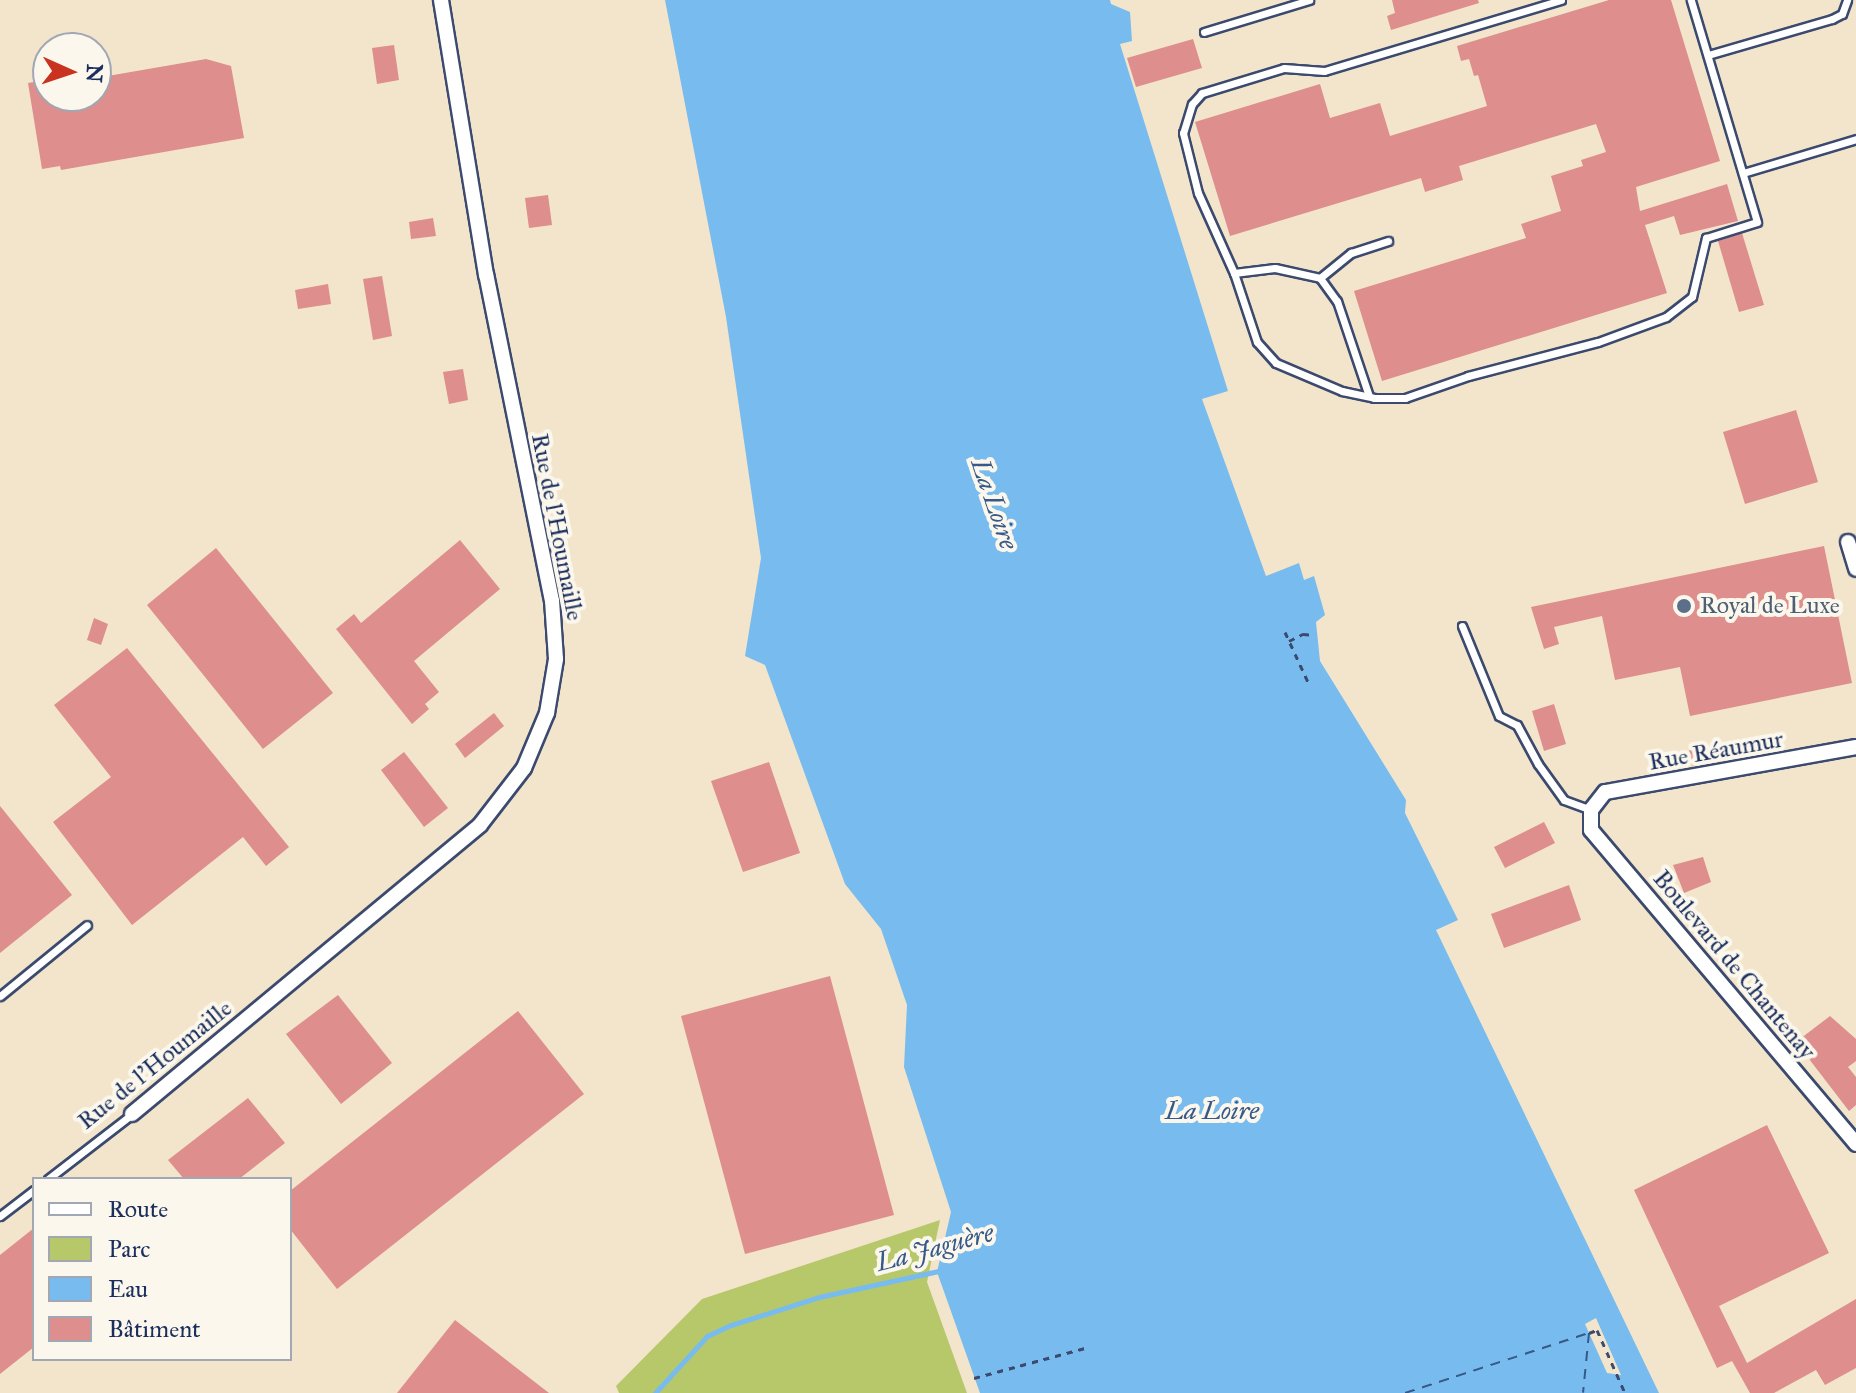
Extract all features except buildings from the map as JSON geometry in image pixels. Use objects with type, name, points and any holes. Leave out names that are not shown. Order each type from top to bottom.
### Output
[{"type":"street","name":"Rue de l'Houmaille","points":[[132,1114],[480,825],[524,768],[547,713],[556,659],[552,601],[486,275],[441,0]]},
{"type":"street","points":[[1848,542],[1856,569]]},
{"type":"street","name":"Rue Réaumur","points":[[1591,810],[1605,792],[1856,747]]},
{"type":"street","name":"Boulevard de Chantenay","points":[[1591,810],[1591,830],[1856,1144]]},
{"type":"lane","points":[[1204,32],[1309,0]]},
{"type":"lane","points":[[1561,0],[1324,71],[1284,68],[1202,93],[1186,118],[1183,133],[1187,157],[1213,232],[1234,273],[1257,342],[1276,363],[1342,391],[1405,398],[1468,376],[1598,342],[1666,317],[1692,297],[1706,238],[1757,222],[1691,0]]},
{"type":"lane","points":[[1708,55],[1832,19],[1842,14],[1847,0]]},
{"type":"lane","points":[[1743,173],[1855,142]]},
{"type":"lane","points":[[1320,278],[1351,253],[1388,241]]},
{"type":"lane","points":[[1234,273],[1275,268],[1320,278],[1337,301],[1369,396]]},
{"type":"lane","points":[[1462,626],[1499,716],[1517,725],[1538,764],[1564,800],[1591,810]]},
{"type":"lane","points":[[0,996],[87,925]]},
{"type":"lane","name":"Rue de l'Houmaille","points":[[51,1177],[132,1114]]},
{"type":"lane","points":[[0,1216],[32,1192]]},
{"type":"path","points":[[1285,632],[1308,682]]},
{"type":"path","points":[[1289,641],[1303,634],[1315,635]]},
{"type":"path","points":[[1589,1333],[1597,1330],[1625,1393]]},
{"type":"path","points":[[974,1378],[1085,1348]]},
{"type":"green space","points":[[940,1220],[927,1282],[967,1393],[619,1393],[616,1386],[702,1299]]},
{"type":"water","name":"La Loire","points":[[665,0],[1110,0],[1111,4],[1130,12],[1132,41],[1120,44],[1228,391],[1202,399],[1266,576],[1299,563],[1304,580],[1314,576],[1325,615],[1316,622],[1320,661],[1406,800],[1405,813],[1458,920],[1436,930],[1659,1393],[980,1393],[937,1272],[951,1212],[904,1067],[907,1005],[881,929],[845,884],[765,665],[745,656],[761,558],[726,317]]},
{"type":"pier","points":[[1596,1318],[1621,1375],[1607,1373],[1585,1324]]},
{"type":"waterway","name":"La Jaguère","points":[[655,1393],[707,1336],[731,1325],[819,1297],[943,1270]]},
{"type":"ferry route","points":[[1405,1393],[1589,1333],[1583,1393]]},
{"type":"place","name":"Royal de Luxe","points":[[1684,606]]}]
